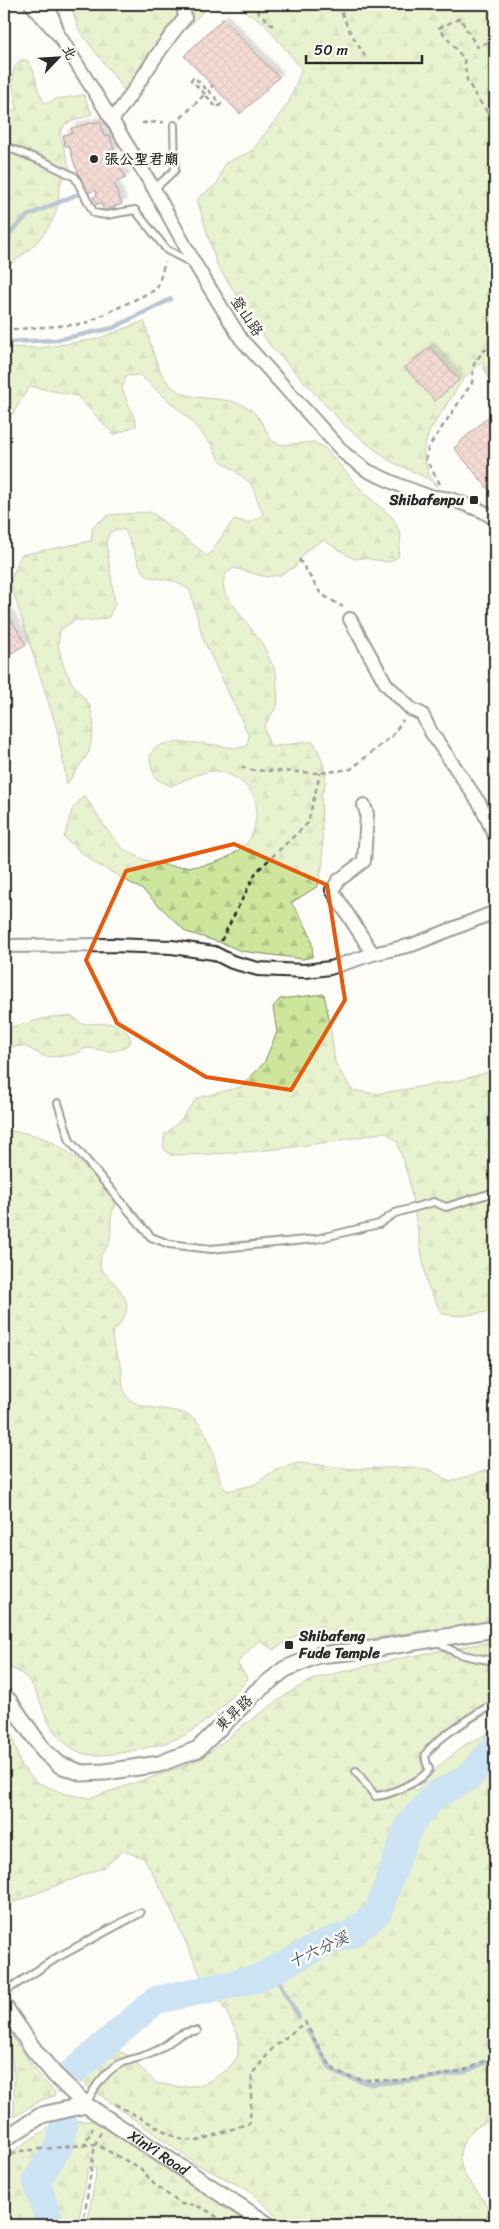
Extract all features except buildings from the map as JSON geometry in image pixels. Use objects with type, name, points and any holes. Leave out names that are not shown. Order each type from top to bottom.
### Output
[{"type":"street","name":"登山路","points":[[30,4],[60,37],[154,189],[195,264],[241,339],[345,454],[368,471],[428,496],[451,499],[482,511],[495,519]]},
{"type":"street","name":"登山路","points":[[48,4],[60,37]]},
{"type":"street","points":[[112,120],[131,96],[167,38],[185,18],[183,4]]},
{"type":"street","points":[[350,619],[386,684],[411,709],[422,714],[431,732],[480,804],[495,836]]},
{"type":"street","points":[[364,805],[367,814],[364,861],[339,880],[332,890],[373,954]]},
{"type":"street","points":[[4,946],[110,945],[172,947],[214,953],[232,962],[258,969],[305,972],[330,968],[373,954],[412,945],[495,912]]},
{"type":"street","name":"東昇路","points":[[4,1697],[9,1701],[44,1751],[60,1765],[82,1773],[105,1772],[159,1764],[198,1749],[256,1692],[285,1669],[318,1655],[359,1651],[495,1628]]},
{"type":"street","name":"XinYi Road","points":[[4,2006],[34,2050],[55,2075],[86,2105],[268,2225]]},
{"type":"street","points":[[4,2139],[42,2115],[86,2105]]},
{"type":"lane","points":[[154,189],[175,170],[174,125]]},
{"type":"lane","points":[[4,146],[46,162],[75,177],[94,213],[106,215],[135,210],[167,250],[195,264]]},
{"type":"lane","points":[[58,1103],[70,1141],[151,1237],[169,1244],[211,1249],[316,1240],[379,1224],[395,1213],[434,1202],[446,1207],[495,1192]]},
{"type":"lane","points":[[435,1638],[446,1650],[465,1656],[495,1661]]},
{"type":"lane","points":[[356,1771],[375,1796],[390,1793],[426,1775],[429,1769],[425,1758],[426,1753],[436,1742],[495,1704]]},
{"type":"lane","points":[[4,1992],[58,1957],[140,1913]]},
{"type":"lane","points":[[86,2105],[92,2091],[120,2063],[155,2052],[186,2031],[197,2031]]},
{"type":"path","points":[[250,4],[276,29]]},
{"type":"path","points":[[338,4],[348,28],[366,58]]},
{"type":"path","points":[[495,38],[476,47],[460,18],[439,28],[464,59],[467,80],[477,98],[495,122]]},
{"type":"path","points":[[194,77],[221,104],[218,108],[204,94],[191,80],[194,77]]},
{"type":"path","points":[[208,90],[213,85]]},
{"type":"path","points":[[142,123],[167,122],[174,125],[204,94]]},
{"type":"path","points":[[4,330],[84,324],[113,312],[157,289],[164,269],[167,250]]},
{"type":"path","points":[[451,499],[434,477],[426,460],[428,448],[472,383],[474,364],[483,351],[495,346]]},
{"type":"path","points":[[298,559],[321,594],[341,605],[350,619]]},
{"type":"path","points":[[242,766],[248,770],[320,773],[351,769],[392,736],[411,709]]},
{"type":"path","points":[[214,953],[256,872],[308,823],[320,773]]},
{"type":"path","points":[[92,2091],[178,2138],[197,2141],[250,2123],[252,2074],[273,2048],[305,2022],[332,2067],[340,2073],[370,2081],[415,2078],[464,2070],[495,2056]]},
{"type":"path","points":[[83,2225],[96,2144],[104,2117]]},
{"type":"path","points":[[83,2147],[104,2117]]},
{"type":"path","points":[[4,2159],[20,2151],[46,2147],[83,2147],[96,2144],[140,2168],[155,2185],[181,2204],[195,2205],[212,2213],[226,2225]]},
{"type":"highlighted area","points":[[234,844],[327,885],[345,1000],[291,1090],[206,1077],[117,1023],[86,960],[126,871]]},
{"type":"green space","points":[[70,4],[211,4],[170,44],[135,104],[79,30]]},
{"type":"green space","points":[[238,4],[495,4],[495,372],[488,378],[482,362],[464,378],[430,430],[423,451],[428,472],[437,487],[429,479],[388,460],[345,426],[269,344],[217,265],[197,199],[217,184],[225,163],[252,151],[289,102],[302,69],[263,22],[247,13]]},
{"type":"green space","points":[[20,60],[27,60],[33,70],[42,99],[46,104],[56,99],[84,95],[92,114],[65,124],[60,135],[70,169],[65,174],[60,186],[56,213],[49,227],[38,241],[4,269],[4,114],[17,109],[12,78],[13,72]]},
{"type":"green space","points":[[144,321],[161,372],[173,388],[193,396],[226,400],[247,407],[259,418],[272,441],[282,445],[314,442],[325,448],[364,493],[393,518],[401,536],[398,557],[389,562],[364,558],[354,559],[323,540],[307,550],[295,567],[280,575],[266,577],[234,568],[226,573],[223,583],[225,594],[263,645],[276,673],[278,704],[264,727],[270,747],[313,741],[324,768],[325,782],[321,795],[323,862],[318,886],[291,903],[310,935],[312,957],[303,959],[241,951],[186,932],[143,890],[95,863],[64,838],[72,810],[84,795],[120,846],[138,857],[169,866],[202,866],[217,862],[243,846],[250,839],[254,830],[256,803],[254,797],[246,786],[233,776],[219,771],[208,771],[170,786],[155,778],[151,766],[150,759],[153,750],[161,745],[187,742],[236,748],[247,746],[249,736],[203,639],[190,590],[174,581],[149,577],[142,571],[125,530],[116,529],[109,533],[106,543],[115,603],[109,617],[97,620],[75,620],[60,630],[58,645],[63,665],[72,683],[90,706],[94,725],[89,752],[67,784],[57,729],[10,582],[21,555],[91,541],[93,526],[109,515],[151,512],[208,556],[234,519],[248,523],[263,515],[251,483],[219,459],[211,444],[188,418],[140,375],[126,376],[122,389],[137,425],[114,435],[77,396],[30,386],[4,427],[4,347],[41,348],[97,339]]},
{"type":"green space","points":[[324,994],[335,1063],[352,1090],[376,1094],[461,1080],[495,1070],[495,1311],[459,1316],[442,1314],[427,1284],[409,1180],[397,1141],[385,1132],[332,1142],[197,1155],[170,1155],[163,1148],[165,1134],[179,1122],[197,1098],[241,1087],[264,1063],[277,1032],[273,1007],[280,999]]},
{"type":"green space","points":[[72,1016],[82,1024],[120,1023],[129,1035],[131,1042],[126,1047],[115,1051],[86,1048],[76,1054],[55,1057],[43,1056],[25,1046],[4,1047],[4,1029],[51,1017]]},
{"type":"green space","points":[[4,1131],[32,1134],[54,1143],[84,1166],[112,1197],[116,1205],[111,1218],[109,1242],[101,1254],[100,1267],[125,1298],[125,1316],[112,1333],[112,1337],[121,1366],[125,1393],[130,1400],[138,1404],[180,1412],[197,1421],[207,1436],[222,1486],[228,1491],[254,1485],[276,1469],[299,1463],[356,1469],[417,1467],[431,1470],[450,1482],[489,1469],[495,1469],[495,1622],[329,1645],[323,1625],[302,1632],[273,1650],[259,1640],[237,1663],[248,1679],[211,1717],[185,1735],[164,1743],[136,1750],[95,1755],[77,1751],[57,1735],[26,1677],[4,1666]]},
{"type":"green space","points":[[495,1641],[495,1709],[450,1736],[434,1752],[412,1785],[416,1791],[438,1767],[463,1746],[495,1730],[495,2119],[477,2127],[470,2133],[461,2147],[460,2156],[465,2175],[484,2201],[495,2225],[285,2225],[250,2191],[198,2165],[82,2082],[80,2076],[104,2056],[116,2050],[127,2055],[156,2083],[181,2087],[203,2085],[227,2070],[238,2056],[238,2035],[222,2004],[200,1974],[162,1890],[144,1858],[123,1851],[104,1867],[4,1906],[4,1715],[9,1723],[20,1764],[36,1782],[65,1794],[90,1798],[182,1767],[204,1757],[241,1727],[293,1690],[316,1678],[396,1659]]},
{"type":"green space","points":[[10,2033],[40,2077],[55,2092],[54,2096],[41,2100],[14,2117],[14,2075],[8,2035]]},
{"type":"green space","points":[[59,2121],[97,2121],[255,2225],[87,2225],[96,2174],[95,2166],[88,2168],[78,2225],[10,2225],[4,2216],[4,2157]]},
{"type":"waterway","points":[[4,239],[27,216],[78,194]]},
{"type":"waterway","points":[[4,342],[56,340],[113,328],[171,299]]},
{"type":"waterway","name":"十六分溪","points":[[72,2073],[156,2000],[256,1979],[325,1943],[352,1934],[378,1912],[409,1825],[434,1796],[469,1777],[495,1747]]},
{"type":"waterway","points":[[272,1971],[299,2017]]},
{"type":"waterway","points":[[308,2031],[331,2069],[338,2074],[371,2084],[415,2080],[465,2072],[495,2058]]},
{"type":"waterway","name":"十六分溪","points":[[51,2225],[36,2181],[59,2146],[64,2125]]},
{"type":"place","name":"張公聖君廟","points":[[94,159]]},
{"type":"place","name":"Shibafenpu","points":[[474,500]]},
{"type":"place","name":"Shibafeng Fude Temple","points":[[289,1645]]}]
